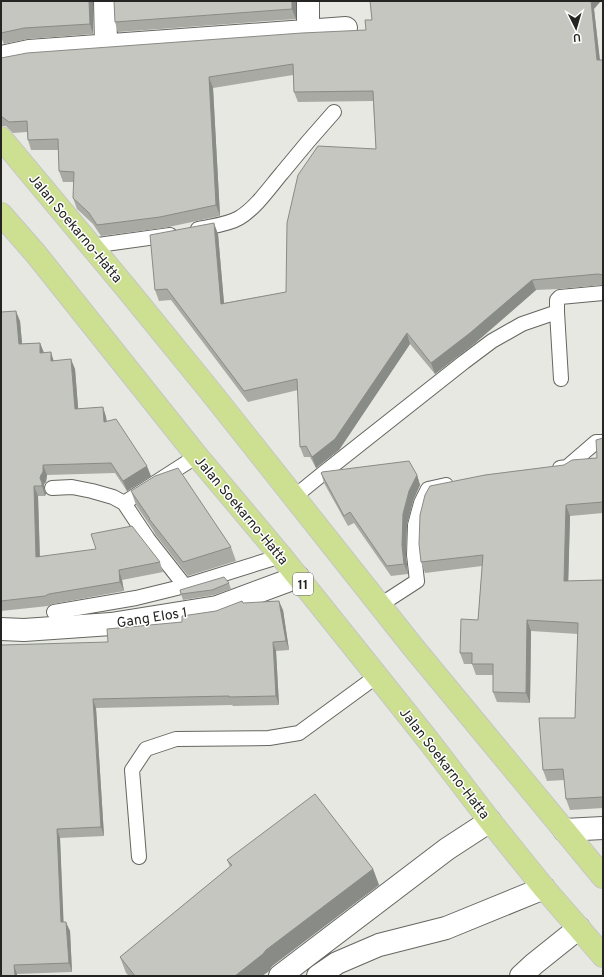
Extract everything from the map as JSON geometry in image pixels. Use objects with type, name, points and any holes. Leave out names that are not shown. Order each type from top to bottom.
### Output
[{"type":"highway","name":"Jalan Soekarno-Hatta","points":[[1,138],[127,289],[380,606],[603,877]]},
{"type":"highway","name":"Jalan Soekarno-Hatta","points":[[1,214],[36,254],[197,456],[298,577],[544,888],[603,956]]},
{"type":"street","points":[[105,1],[106,45]]},
{"type":"street","points":[[308,1],[308,30]]},
{"type":"street","points":[[1,57],[29,51],[346,28]]},
{"type":"street","name":"Gang Elos 1","points":[[1,629],[24,630],[111,624],[217,607],[298,577]]},
{"type":"street","points":[[280,976],[447,849],[490,821]]},
{"type":"street","points":[[564,830],[603,828]]},
{"type":"street","points":[[318,976],[337,963],[379,945],[446,928],[544,888]]},
{"type":"street","points":[[521,976],[579,928]]},
{"type":"lane","points":[[91,246],[165,236],[219,225],[240,218],[256,204],[300,150],[334,112]]},
{"type":"lane","points":[[561,379],[556,312],[557,300],[560,297],[603,293]]},
{"type":"lane","points":[[294,497],[492,341],[522,324],[556,312]]},
{"type":"lane","points":[[551,469],[567,467],[596,442],[603,442]]},
{"type":"lane","points":[[124,503],[197,456]]},
{"type":"lane","points":[[380,606],[417,581],[414,555],[415,525],[421,504],[428,489],[458,483]]},
{"type":"lane","points":[[52,488],[72,487],[92,491],[113,497],[124,503],[148,539],[185,586]]},
{"type":"lane","points":[[54,612],[136,598],[185,586],[281,556]]},
{"type":"lane","points":[[139,857],[132,770],[146,749],[176,739],[269,738],[299,733],[377,676]]},
{"type":"building","points":[[1,1],[89,1],[90,24],[24,28],[1,33]]},
{"type":"building","points":[[114,1],[292,1],[292,9],[115,22]]},
{"type":"building","points":[[370,1],[591,1],[597,60],[603,60],[603,275],[598,274],[532,280],[470,333],[431,363],[407,333],[335,439],[312,457],[306,446],[300,447],[297,379],[244,391],[167,289],[155,290],[150,235],[214,223],[221,304],[286,292],[287,223],[298,175],[318,146],[376,149],[373,91],[294,92],[293,64],[209,77],[216,205],[160,217],[97,225],[89,213],[73,198],[74,172],[59,171],[58,139],[28,140],[27,121],[9,122],[1,116],[1,58],[27,53],[302,33],[366,30],[365,20],[372,20]]},
{"type":"building","points":[[16,311],[19,344],[40,343],[40,353],[51,352],[51,361],[71,359],[75,409],[103,407],[104,422],[116,419],[147,466],[123,481],[111,463],[43,465],[43,472],[40,478],[42,486],[34,486],[36,557],[96,549],[91,534],[132,526],[160,562],[119,570],[120,582],[49,594],[45,596],[1,601],[1,312]]},
{"type":"building","points":[[603,438],[603,502],[566,505],[564,581],[603,580],[603,797],[566,799],[563,769],[543,770],[539,718],[575,718],[578,623],[527,620],[526,693],[493,692],[493,664],[472,664],[472,653],[460,653],[461,619],[478,620],[483,555],[421,562],[419,544],[420,515],[425,495],[430,486],[485,475],[564,465],[572,460],[597,458],[596,440]]},
{"type":"building","points":[[409,461],[417,475],[409,491],[403,514],[402,545],[404,564],[387,566],[350,512],[344,516],[321,473]]},
{"type":"building","points":[[178,468],[231,547],[183,562],[149,519],[131,491],[155,476]]},
{"type":"building","points":[[224,577],[229,583],[212,590],[181,594],[180,590]]},
{"type":"building","points":[[242,601],[243,603],[279,601],[286,641],[273,642],[276,696],[93,699],[101,827],[57,829],[61,922],[66,922],[69,963],[14,965],[15,976],[1,976],[1,645],[108,642],[107,629],[182,622],[182,616],[216,611]]},
{"type":"building","points":[[315,794],[373,869],[266,950],[235,976],[135,976],[120,957],[232,865],[227,860]]}]
